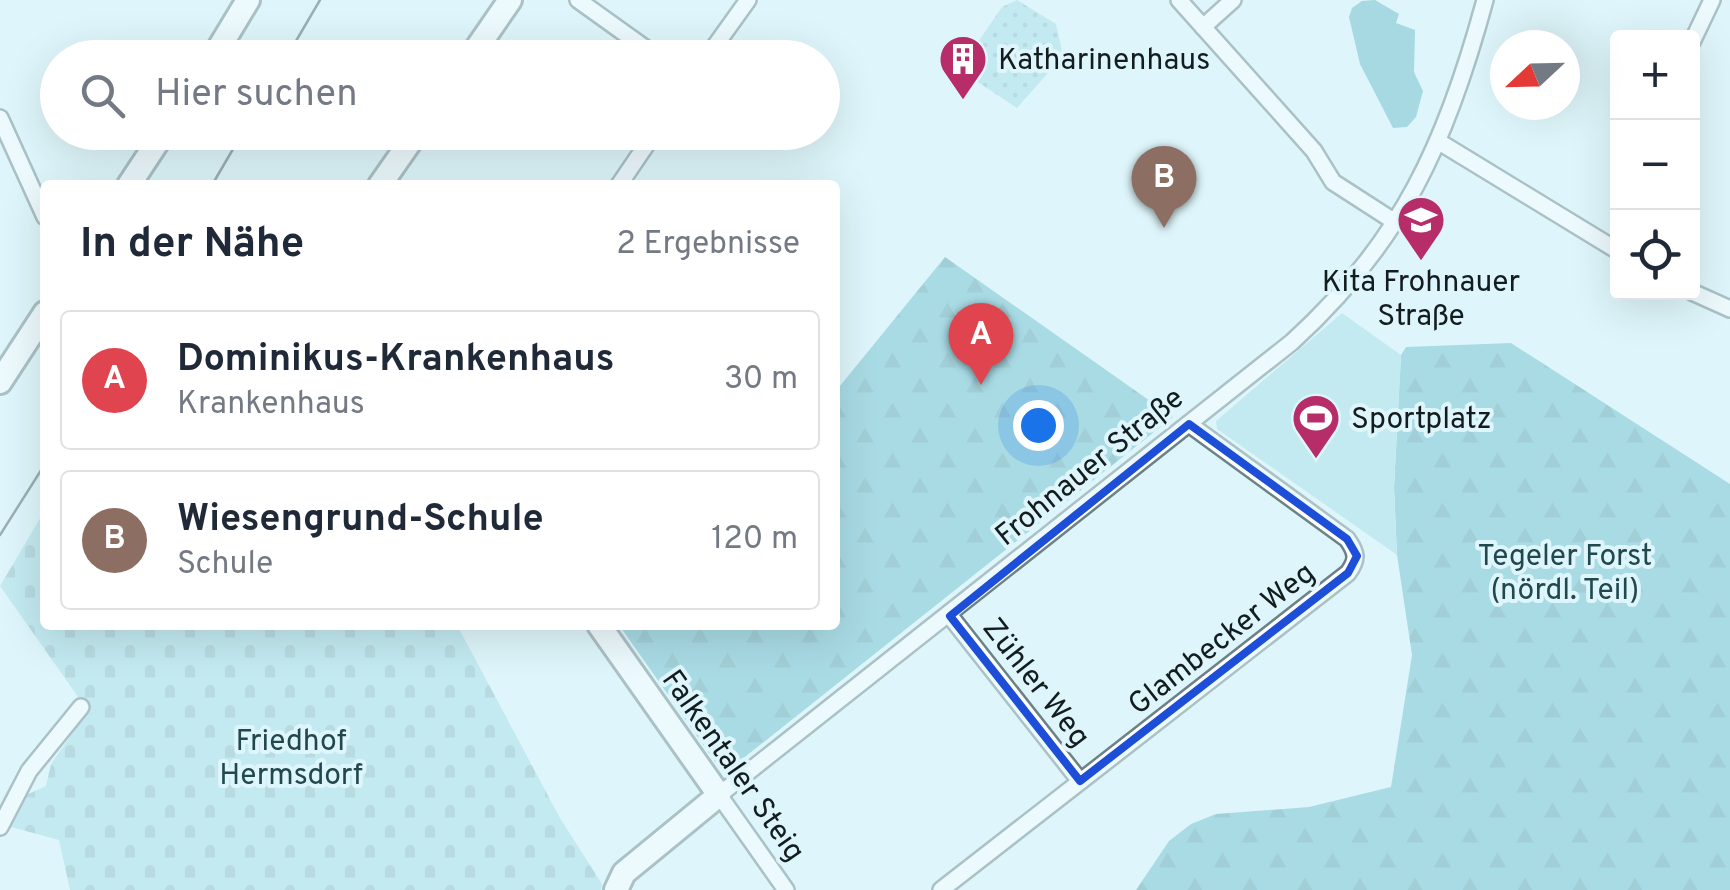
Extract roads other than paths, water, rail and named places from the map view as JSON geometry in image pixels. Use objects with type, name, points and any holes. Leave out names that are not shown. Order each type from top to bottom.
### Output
[{"type":"street","points":[[224,40],[248,0]]},
{"type":"street","points":[[482,40],[510,0]]},
{"type":"street","points":[[578,0],[634,40]]},
{"type":"street","points":[[721,40],[748,0]]},
{"type":"street","points":[[1179,0],[1314,151],[1333,182],[1395,222]]},
{"type":"street","points":[[1203,26],[1233,0]]},
{"type":"street","name":"Frohnauer Straße","points":[[616,890],[624,873],[719,795],[950,616],[1314,322],[1358,273],[1395,222],[1440,143],[1485,0]]},
{"type":"street","points":[[1698,30],[1712,0]]},
{"type":"street","points":[[0,118],[40,206]]},
{"type":"street","points":[[1440,143],[1610,243]]},
{"type":"street","points":[[132,180],[152,150]]},
{"type":"street","points":[[383,180],[404,150]]},
{"type":"street","points":[[621,180],[642,150]]},
{"type":"street","points":[[1700,296],[1730,309]]},
{"type":"street","points":[[0,382],[40,321]]},
{"type":"street","name":"Glambecker Weg","points":[[941,890],[1356,563],[1355,550],[1347,539],[1190,424]]},
{"type":"street","name":"Zühler Weg","points":[[950,616],[1080,782]]},
{"type":"street","name":"Falkentaler Steig","points":[[603,630],[786,890]]},
{"type":"street","points":[[0,827],[29,772],[80,707]]},
{"type":"tram line","points":[[297,40],[320,0]]},
{"type":"tram line","points":[[215,180],[232,150]]},
{"type":"tram line","points":[[0,535],[40,472]]},
{"type":"place","name":"Katharinenhaus","points":[[963,102]]},
{"type":"place","name":"Wiesengrund-Schule","points":[[1164,228]]},
{"type":"place","name":"Kita Frohnauer Straße","points":[[1421,262]]},
{"type":"place","name":"Dominikus-Krankenhaus","points":[[981,385]]},
{"type":"place","name":"Sportplatz","points":[[1316,460]]},
{"type":"park label","name":"Tegeler Forst (nördl. Teil)","points":[[1565,572]]},
{"type":"park label","name":"Friedhof Hermsdorf","points":[[291,757]]}]
